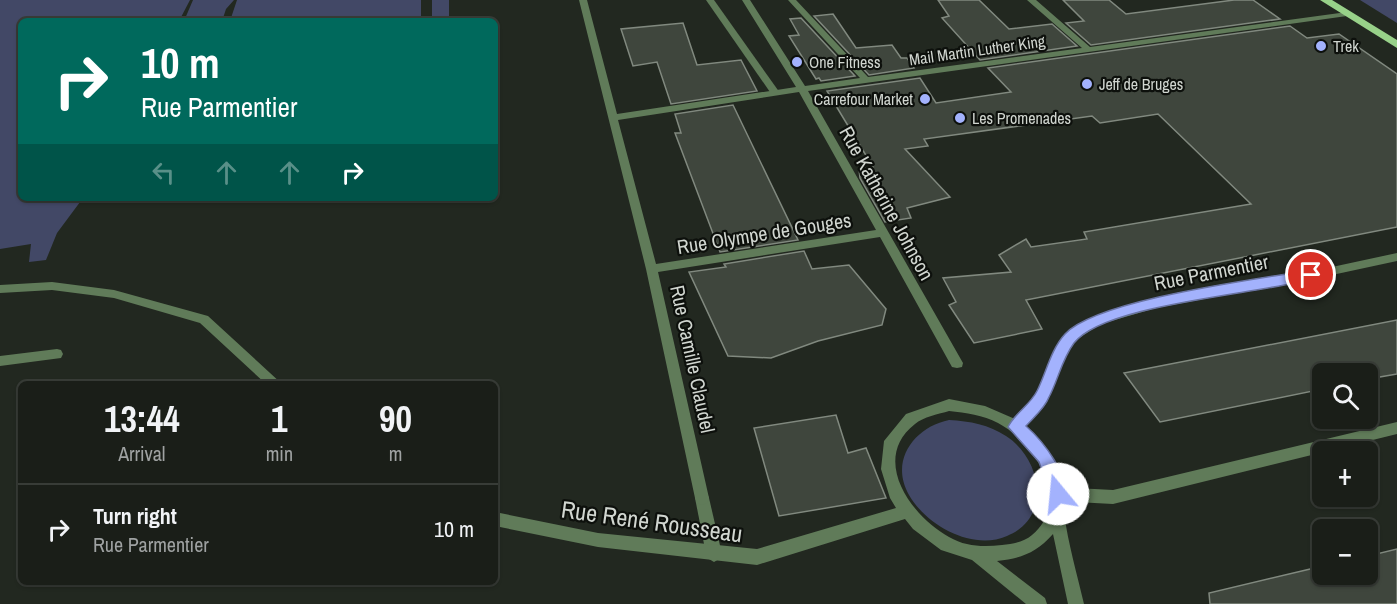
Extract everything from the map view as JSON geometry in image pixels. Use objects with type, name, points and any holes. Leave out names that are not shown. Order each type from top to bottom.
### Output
[{"type":"main road","points":[[1325,0],[1397,45]]},
{"type":"street","name":"Rue Camille Claudel","points":[[583,0],[652,269],[714,554]]},
{"type":"street","points":[[710,0],[775,93]]},
{"type":"street","name":"Rue Katherine Johnson","points":[[746,0],[802,89],[957,363]]},
{"type":"street","points":[[792,0],[866,80]]},
{"type":"street","points":[[1031,0],[1089,50]]},
{"type":"street","name":"Mail Martin Luther King","points":[[612,118],[802,89],[1347,14]]},
{"type":"street","name":"Rue Olympe de Gouges","points":[[652,269],[882,233]]},
{"type":"street","name":"Rue Parmentier","points":[[1016,427],[1042,397],[1055,364],[1070,338],[1097,320],[1156,303],[1332,271],[1397,256]]},
{"type":"street","points":[[0,289],[52,286],[114,294],[204,319],[272,381]]},
{"type":"street","points":[[0,361],[57,354]]},
{"type":"street","points":[[1056,512],[1046,532],[1028,547],[1005,555],[977,554],[950,547],[924,532],[905,512],[892,490],[887,468],[888,448],[896,431],[910,418],[928,408],[949,405],[972,407],[994,414],[1032,440],[1045,457],[1053,475],[1058,494],[1056,512],[1076,604]]},
{"type":"street","points":[[1058,494],[1113,497],[1397,428]]},
{"type":"street","name":"Rue René Rousseau","points":[[498,520],[598,540],[757,557],[905,512]]},
{"type":"street","points":[[977,554],[1039,604]]},
{"type":"shaded area","points":[[0,0],[190,0],[181,18],[18,18],[18,201],[81,201],[57,233],[46,260],[29,262],[31,244],[0,249]]},
{"type":"shaded area","points":[[193,0],[234,0],[226,9],[223,18],[185,18]]},
{"type":"shaded area","points":[[237,0],[421,0],[421,18],[231,18]]},
{"type":"shaded area","points":[[432,0],[449,0],[449,18],[432,18]]},
{"type":"shaded area","points":[[1360,0],[1397,0],[1397,23]]},
{"type":"shaded area","points":[[949,420],[979,424],[1000,432],[1018,446],[1028,459],[1037,488],[1036,503],[1031,516],[1021,527],[1007,536],[994,540],[980,540],[952,533],[927,517],[909,495],[902,470],[909,447],[926,430]]},
{"type":"building","points":[[938,0],[979,0],[1009,29],[1052,24],[1077,46],[980,60],[942,18],[949,16]]},
{"type":"building","points":[[1063,0],[1109,0],[1126,14],[1234,0],[1253,0],[1280,19],[1091,45],[1066,23],[1084,21]]},
{"type":"building","points":[[833,14],[856,48],[892,45],[901,58],[907,58],[914,68],[869,75],[814,16]]},
{"type":"building","points":[[801,18],[855,76],[821,81],[819,78],[816,79],[789,36],[799,35],[790,19]]},
{"type":"building","points":[[683,23],[697,65],[741,60],[757,91],[671,104],[657,62],[633,66],[621,29]]},
{"type":"building","points":[[1290,26],[1307,38],[1339,34],[1397,74],[1397,227],[1026,300],[1042,329],[974,343],[949,305],[956,302],[943,278],[1011,272],[999,255],[1026,239],[1031,247],[1087,239],[1084,232],[1251,204],[1158,114],[1100,123],[1092,116],[924,139],[928,146],[905,149],[950,197],[907,208],[911,218],[885,222],[860,178],[859,169],[873,167],[827,91],[920,78],[936,103],[1011,92],[988,68]]},
{"type":"building","points":[[733,105],[798,240],[720,252],[675,133],[681,133],[675,114]]},
{"type":"building","points":[[804,251],[812,269],[849,265],[886,309],[882,325],[818,341],[771,358],[728,356],[689,272]]},
{"type":"building","points":[[1397,320],[1397,374],[1378,377],[1378,363],[1312,363],[1312,391],[1160,422],[1124,373]]},
{"type":"building","points":[[836,415],[848,453],[866,448],[886,498],[779,516],[754,428]]},
{"type":"building","points":[[1397,549],[1397,604],[1210,604],[1209,593],[1312,569],[1312,585],[1378,585],[1378,554]]},
{"type":"place","name":"Trek","points":[[1321,46]]},
{"type":"place","name":"One Fitness","points":[[797,62]]},
{"type":"place","name":"Jeff de Bruges","points":[[1087,84]]},
{"type":"place","name":"Carrefour Market","points":[[925,99]]},
{"type":"place","name":"Les Promenades","points":[[960,118]]},
{"type":"route","points":[[1058,494],[1045,457],[1032,440],[1016,427],[1042,397],[1055,364],[1070,338],[1097,320],[1156,303],[1311,275]]}]
